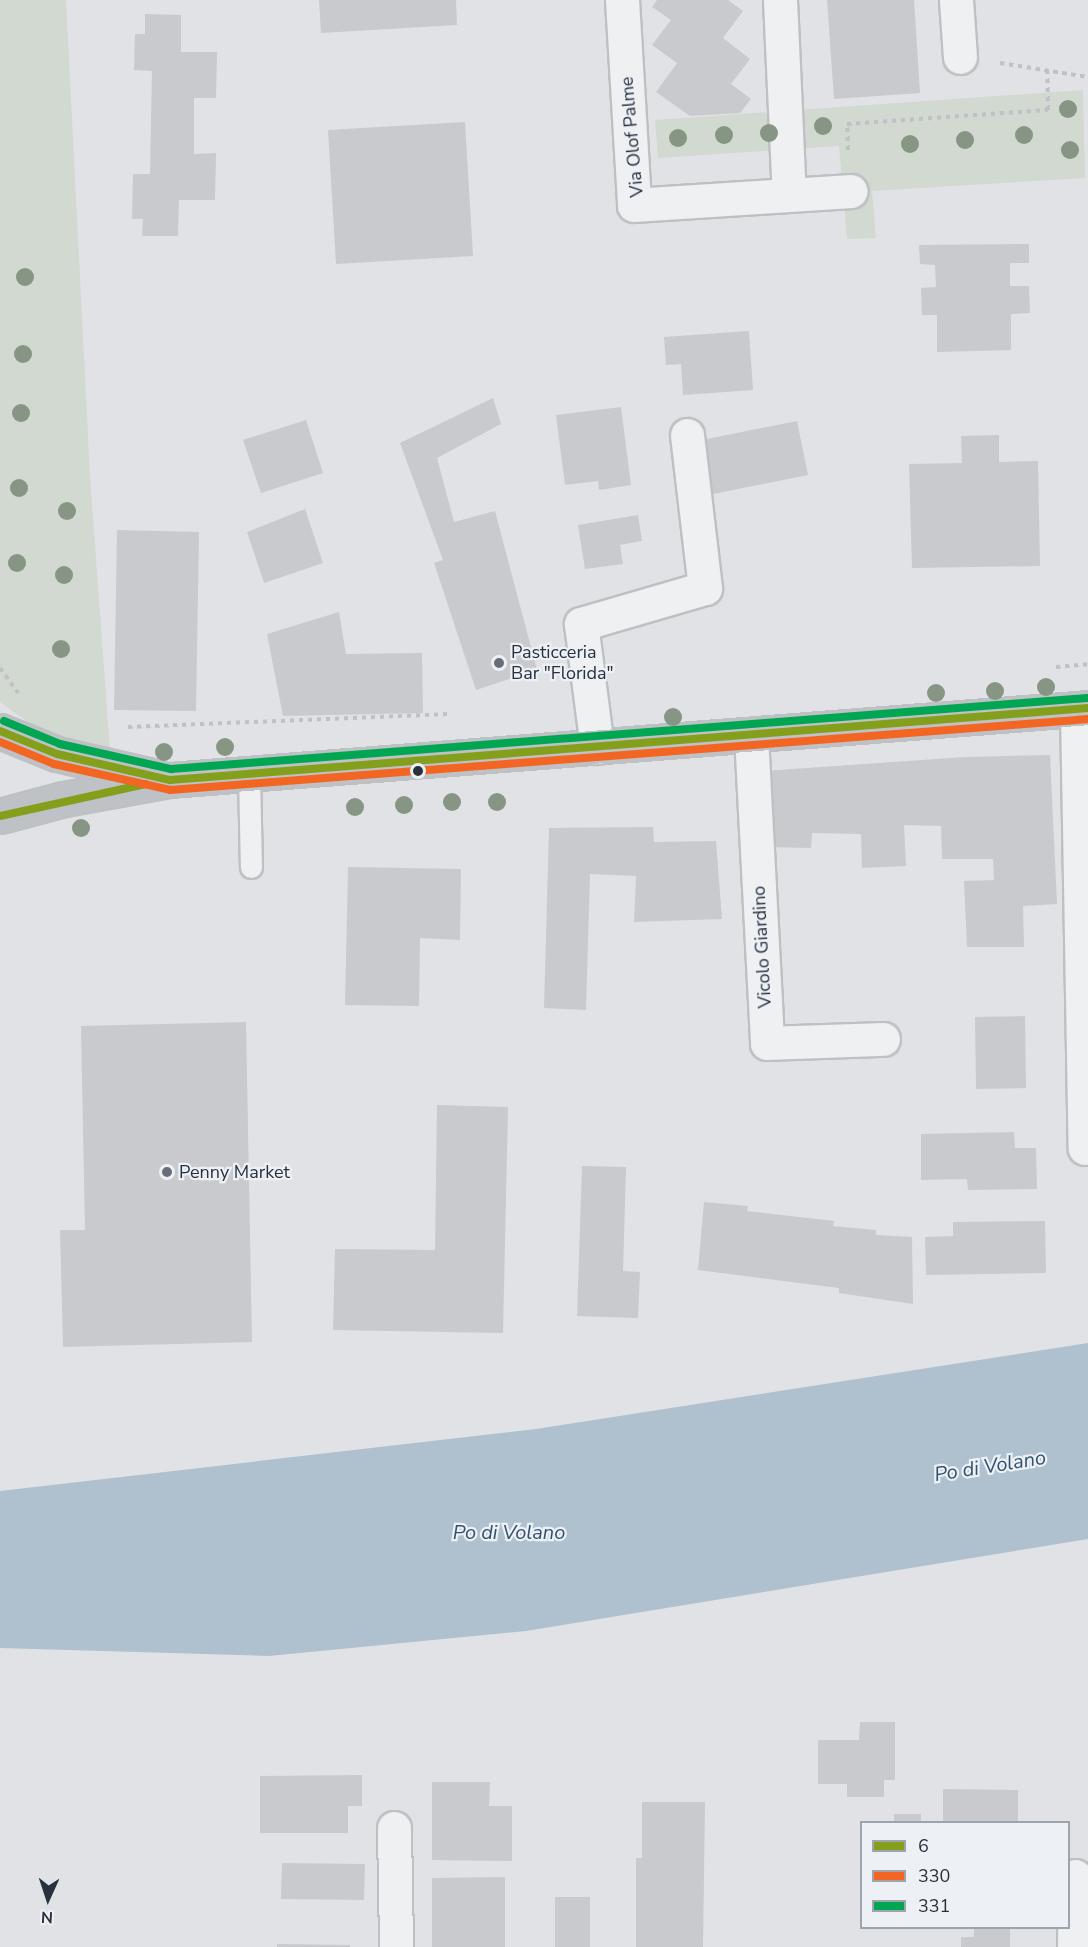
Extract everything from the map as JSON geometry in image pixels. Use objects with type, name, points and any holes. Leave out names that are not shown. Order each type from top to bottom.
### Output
[{"type":"main road","points":[[0,816],[64,799],[170,780],[1082,709]]},
{"type":"main road","points":[[0,731],[57,754],[170,780]]},
{"type":"street","name":"Via Olof Palme","points":[[622,0],[634,205],[851,191]]},
{"type":"street","points":[[780,0],[789,195]]},
{"type":"street","points":[[956,0],[960,57]]},
{"type":"street","points":[[597,747],[581,624],[705,588],[687,435]]},
{"type":"street","points":[[1082,709],[1085,1148]]},
{"type":"street","name":"Vicolo Giardino","points":[[751,735],[767,1043],[883,1039]]},
{"type":"street","points":[[394,1828],[396,1947]]},
{"type":"street","points":[[1074,1947],[1075,1876]]},
{"type":"lane","points":[[249,774],[251,867]]},
{"type":"path","points":[[960,57],[1088,77]]},
{"type":"path","points":[[851,191],[847,124],[1048,110],[1047,70]]},
{"type":"path","points":[[1048,668],[1088,664]]},
{"type":"path","points":[[0,668],[24,701]]},
{"type":"path","points":[[125,727],[459,714]]},
{"type":"shaded area","points":[[0,0],[66,0],[90,476],[110,751],[39,730],[0,702]]},
{"type":"shaded area","points":[[1083,90],[1085,178],[872,191],[876,238],[847,239],[839,146],[658,158],[655,120]]},
{"type":"water","name":"Po di Volano","points":[[1088,1343],[1088,1539],[526,1631],[269,1656],[0,1648],[0,1491],[536,1429]]},
{"type":"building","points":[[319,0],[456,0],[457,25],[321,33]]},
{"type":"building","points":[[657,0],[728,0],[743,11],[723,38],[750,59],[731,84],[751,99],[740,113],[690,116],[656,92],[677,63],[652,45],[671,20],[652,7]]},
{"type":"building","points":[[827,0],[914,0],[920,93],[834,99]]},
{"type":"building","points":[[145,14],[181,15],[181,52],[217,52],[216,98],[194,98],[194,154],[216,153],[215,200],[179,200],[178,236],[142,236],[143,219],[132,219],[133,174],[150,174],[152,71],[134,70],[135,34],[145,34]]},
{"type":"building","points":[[465,122],[473,256],[336,264],[328,130]]},
{"type":"building","points":[[1029,244],[1029,263],[1010,263],[1010,286],[1029,286],[1030,313],[1011,314],[1011,350],[937,352],[937,315],[922,315],[921,288],[936,287],[935,265],[920,264],[919,245]]},
{"type":"building","points":[[749,331],[753,390],[683,395],[681,364],[666,365],[664,337]]},
{"type":"building","points":[[493,398],[501,424],[437,458],[454,522],[495,511],[537,670],[476,690],[434,563],[443,560],[400,443]]},
{"type":"building","points":[[621,407],[631,485],[599,490],[598,481],[565,485],[556,415]]},
{"type":"building","points":[[306,420],[323,473],[261,493],[243,440]]},
{"type":"building","points":[[797,421],[808,475],[713,494],[702,440]]},
{"type":"building","points":[[999,435],[999,462],[1038,461],[1040,566],[912,568],[909,464],[962,463],[961,436]]},
{"type":"building","points":[[305,509],[323,563],[264,583],[247,532]]},
{"type":"building","points":[[638,515],[642,541],[620,545],[623,564],[585,569],[578,525]]},
{"type":"building","points":[[117,530],[199,532],[196,711],[114,710]]},
{"type":"building","points":[[339,612],[346,654],[422,653],[423,713],[283,716],[267,634]]},
{"type":"building","points":[[1050,755],[1057,904],[1023,906],[1024,947],[967,947],[964,881],[994,880],[993,859],[942,859],[941,826],[904,825],[906,866],[862,868],[861,834],[812,833],[811,848],[762,847],[764,771],[965,757]]},
{"type":"building","points":[[653,827],[654,842],[716,841],[722,919],[634,922],[636,876],[590,874],[586,1010],[544,1008],[549,828]]},
{"type":"building","points":[[348,867],[461,869],[460,940],[420,938],[419,1006],[345,1005]]},
{"type":"building","points":[[1025,1016],[1026,1088],[976,1089],[975,1017]]},
{"type":"building","points":[[246,1022],[252,1342],[63,1347],[60,1230],[85,1230],[81,1026]]},
{"type":"building","points":[[437,1105],[508,1107],[503,1333],[333,1330],[335,1249],[435,1250]]},
{"type":"building","points":[[1014,1132],[1015,1148],[1036,1148],[1037,1189],[968,1190],[967,1179],[921,1180],[921,1134]]},
{"type":"building","points":[[582,1166],[626,1167],[623,1271],[640,1272],[638,1318],[577,1316]]},
{"type":"building","points":[[704,1202],[748,1206],[747,1211],[834,1221],[833,1226],[876,1230],[876,1235],[912,1237],[913,1304],[839,1293],[839,1288],[698,1270]]},
{"type":"building","points":[[1045,1221],[1046,1273],[926,1275],[925,1237],[953,1236],[953,1222]]},
{"type":"building","points":[[860,1722],[895,1722],[895,1780],[884,1780],[884,1797],[847,1797],[847,1784],[818,1784],[818,1740],[859,1740]]},
{"type":"building","points":[[362,1775],[362,1806],[348,1806],[348,1833],[260,1833],[260,1776]]},
{"type":"building","points":[[432,1782],[490,1782],[489,1806],[512,1806],[512,1861],[432,1860]]},
{"type":"building","points":[[943,1789],[1018,1790],[1018,1821],[943,1821]]},
{"type":"building","points":[[642,1802],[705,1802],[703,1947],[636,1947],[636,1858],[642,1858]]},
{"type":"building","points":[[894,1814],[921,1814],[921,1821],[894,1821]]},
{"type":"building","points":[[282,1863],[365,1864],[364,1900],[281,1899]]},
{"type":"building","points":[[505,1877],[505,1947],[432,1947],[432,1878]]},
{"type":"building","points":[[555,1897],[590,1897],[590,1947],[555,1947]]},
{"type":"building","points":[[974,1929],[1010,1929],[1010,1947],[961,1947],[961,1937],[974,1937]]},
{"type":"building","points":[[277,1944],[350,1945],[350,1947],[277,1947]]},
{"type":"transit line","name":"331","points":[[4,721],[60,744],[171,769],[1087,698]]},
{"type":"transit line","name":"6","points":[[0,731],[57,754],[170,780],[1088,708]]},
{"type":"transit line","name":"330","points":[[0,742],[54,764],[170,790],[1088,719]]},
{"type":"transit line","name":"6","points":[[0,816],[146,784]]},
{"type":"place","name":"Pasticceria Bar \"Florida\"","points":[[499,663]]},
{"type":"place","name":"Penny Market","points":[[167,1172]]}]
